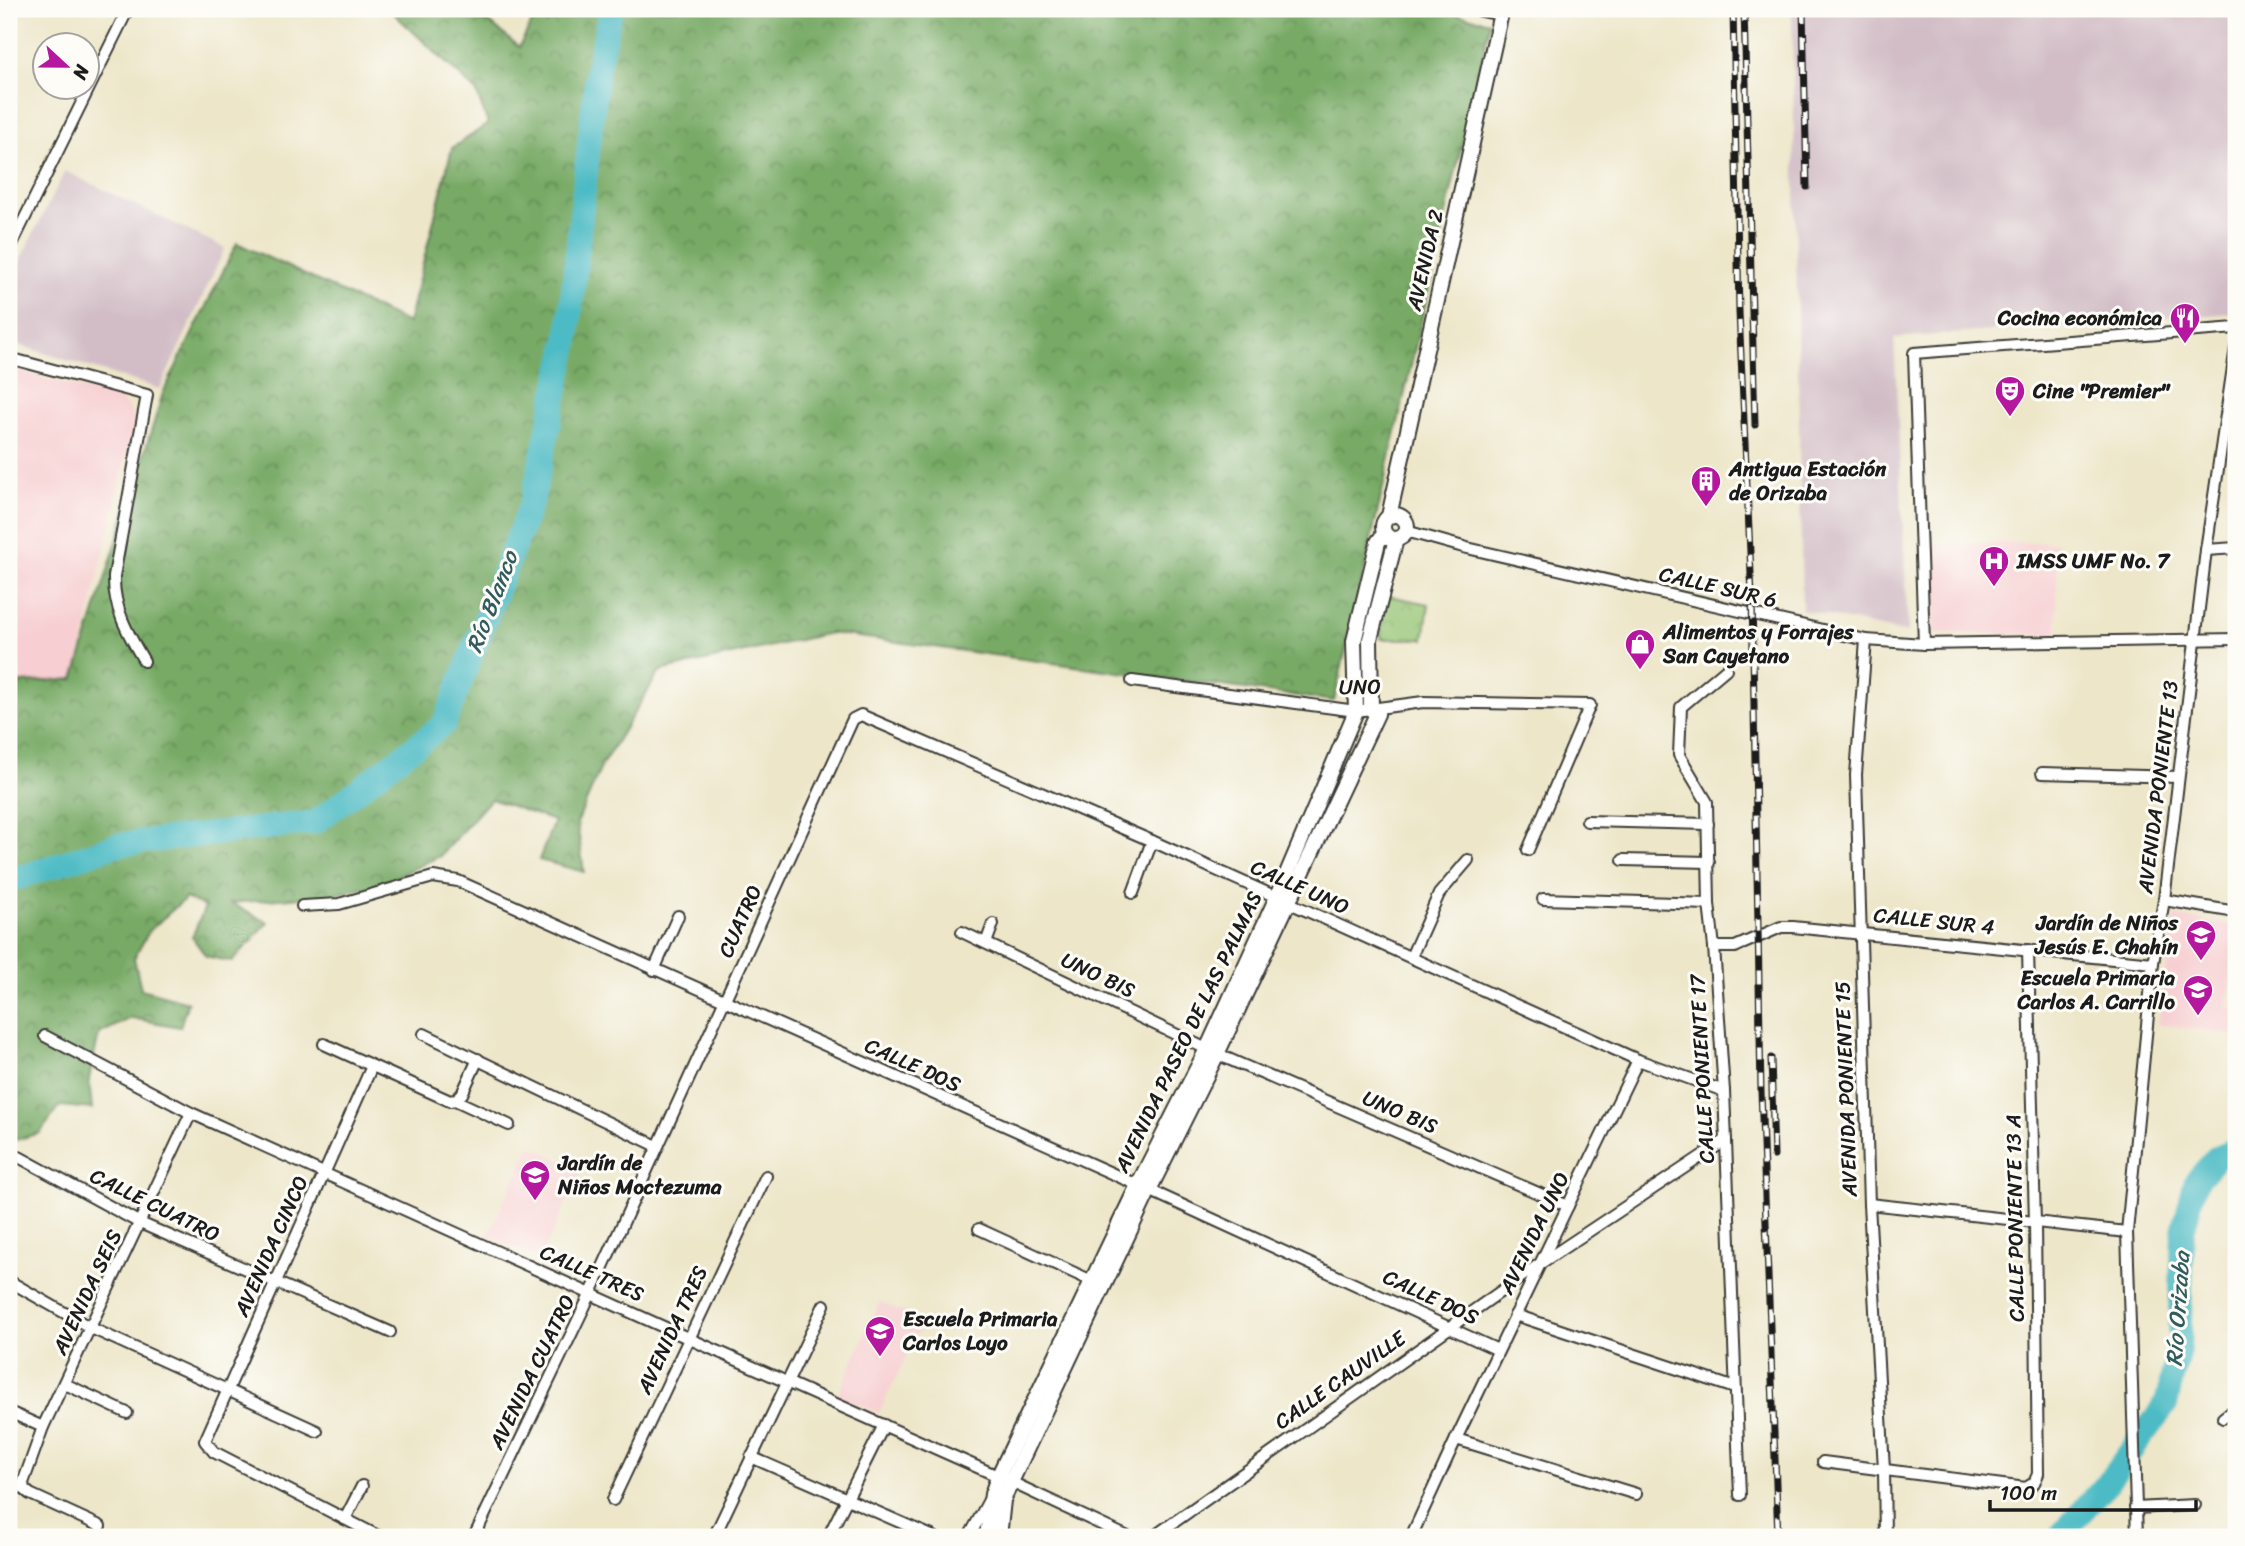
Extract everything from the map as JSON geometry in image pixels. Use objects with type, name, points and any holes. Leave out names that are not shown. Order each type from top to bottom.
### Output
[{"type":"street","points":[[9,250],[128,9]]},
{"type":"street","points":[[1482,9],[1502,11]]},
{"type":"street","name":"AVENIDA 2","points":[[1389,516],[1502,11]]},
{"type":"street","points":[[1924,644],[1914,353],[2236,328]]},
{"type":"street","name":"AVENIDA PONIENTE 13","points":[[2137,1537],[2127,1232],[2153,963],[2164,900],[2206,550],[2236,347]]},
{"type":"street","points":[[9,358],[147,395],[113,594],[129,636],[144,661]]},
{"type":"street","points":[[1389,516],[1395,514],[1404,518],[1396,535]]},
{"type":"street","name":"AVENIDA PASEO DE LAS PALMAS","points":[[1389,516],[1382,525],[1396,535]]},
{"type":"street","name":"AVENIDA PASEO DE LAS PALMAS","points":[[999,1537],[1004,1479],[1092,1281],[1213,1050],[1282,900],[1377,714],[1371,709],[1370,639],[1396,535]]},
{"type":"street","name":"AVENIDA PASEO DE LAS PALMAS","points":[[1282,900],[1356,710],[1354,640],[1378,542],[1396,535]]},
{"type":"street","name":"CALLE SUR 6","points":[[1396,535],[1478,551],[1866,640],[1924,644],[2236,639]]},
{"type":"street","points":[[2206,550],[2236,548]]},
{"type":"street","name":"AVENIDA PONIENTE 15","points":[[1866,640],[1856,775],[1869,1204],[1884,1469],[1885,1537]]},
{"type":"street","name":"CALLE PONIENTE 17","points":[[1726,669],[1681,707],[1679,755],[1707,802],[1709,904],[1724,1091],[1740,1495]]},
{"type":"street","name":"UNO","points":[[1132,681],[1356,710],[1423,702],[1590,705],[1528,850]]},
{"type":"street","name":"CALLE UNO","points":[[861,715],[1152,841],[1638,1059],[1724,1091]]},
{"type":"street","name":"CUATRO","points":[[657,1146],[853,719],[861,715]]},
{"type":"street","points":[[2042,773],[2178,777]]},
{"type":"street","points":[[1587,821],[1708,824]]},
{"type":"street","points":[[1133,893],[1152,841]]},
{"type":"street","points":[[1411,957],[1439,894],[1468,860]]},
{"type":"street","points":[[1623,860],[1709,862]]},
{"type":"street","name":"CALLE DOS","points":[[302,906],[339,904],[433,877],[458,881],[1143,1187],[1499,1350]]},
{"type":"street","points":[[1542,899],[1709,904]]},
{"type":"street","points":[[2164,900],[2236,912]]},
{"type":"street","points":[[654,970],[678,916]]},
{"type":"street","points":[[986,943],[993,924]]},
{"type":"street","name":"CALLE SUR 4","points":[[1714,947],[1735,947],[1781,928],[1861,933],[2153,963]]},
{"type":"street","name":"UNO BIS","points":[[962,932],[1213,1050],[1568,1206]]},
{"type":"street","name":"CALLE PONIENTE 13 A","points":[[1884,1469],[2026,1488],[2034,1483],[2038,1474],[2028,950]]},
{"type":"street","points":[[424,1034],[657,1146]]},
{"type":"street","name":"CALLE TRES","points":[[45,1036],[191,1113],[1128,1537]]},
{"type":"street","points":[[324,1044],[509,1125]]},
{"type":"street","points":[[455,1100],[462,1094],[478,1059]]},
{"type":"street","name":"AVENIDA UNO","points":[[1411,1537],[1638,1059]]},
{"type":"street","name":"AVENIDA CINCO","points":[[345,1519],[214,1452],[205,1441],[372,1066]]},
{"type":"street","name":"AVENIDA SEIS","points":[[100,1525],[30,1494],[24,1489],[23,1483],[43,1427],[191,1113]]},
{"type":"street","name":"CALLE CAUVILLE","points":[[1153,1537],[1450,1326],[1726,1140]]},
{"type":"street","name":"AVENIDA CUATRO","points":[[474,1537],[591,1293],[657,1146]]},
{"type":"street","name":"CALLE CUATRO","points":[[19,1157],[140,1223],[390,1332]]},
{"type":"street","name":"AVENIDA TRES","points":[[613,1500],[766,1176]]},
{"type":"street","name":"AVENIDA PASEO DE LAS PALMAS","points":[[987,1537],[992,1494],[1004,1479],[1143,1187]]},
{"type":"street","points":[[1869,1204],[2127,1232]]},
{"type":"street","points":[[979,1230],[1092,1281]]},
{"type":"street","points":[[9,1281],[91,1328],[317,1431]]},
{"type":"street","points":[[714,1537],[824,1305]]},
{"type":"street","points":[[1515,1315],[1735,1388]]},
{"type":"street","points":[[65,1384],[127,1413]]},
{"type":"street","points":[[2223,1418],[2236,1408]]},
{"type":"street","points":[[9,1412],[43,1427]]},
{"type":"street","points":[[828,1537],[884,1425]]},
{"type":"street","points":[[1456,1439],[1636,1494]]},
{"type":"street","points":[[751,1457],[934,1537]]},
{"type":"street","points":[[1823,1462],[1884,1469]]},
{"type":"street","points":[[362,1486],[345,1519],[380,1537]]},
{"type":"street","points":[[969,1537],[992,1494]]},
{"type":"street","points":[[2135,1508],[2195,1505]]},
{"type":"shaded area","points":[[1792,9],[2236,9],[2236,313],[1894,338],[1908,633],[1802,610]]},
{"type":"shaded area","points":[[65,171],[225,248],[160,389],[9,342],[9,282]]},
{"type":"shaded area","points":[[9,368],[120,399],[132,412],[134,421],[74,680],[9,684]]},
{"type":"shaded area","name":"IMSS UMF No. 7","points":[[2057,542],[2057,635],[1933,633],[1930,544]]},
{"type":"shaded area","points":[[2175,916],[2236,926],[2228,1008],[2236,1008],[2236,1035],[2158,1024]]},
{"type":"shaded area","name":"Jardín de Niños Moctezuma","points":[[531,1145],[582,1170],[540,1259],[488,1235]]},
{"type":"shaded area","name":"Escuela Primaria Carlos Loyo","points":[[880,1302],[923,1321],[879,1413],[838,1395]]},
{"type":"green space","points":[[389,9],[473,9],[519,47],[539,9],[1435,9],[1490,22],[1334,701],[830,633],[660,671],[602,765],[577,823],[584,872],[539,860],[554,821],[491,799],[440,856],[382,884],[331,895],[230,903],[268,922],[232,962],[206,956],[192,937],[205,907],[186,898],[150,930],[134,958],[141,989],[188,1002],[180,1027],[131,1018],[99,1034],[89,1079],[92,1109],[60,1106],[40,1133],[9,1142],[9,684],[74,679],[163,393],[237,243],[408,323],[452,148],[488,124],[476,91]]},
{"type":"green space","points":[[1389,596],[1429,604],[1424,639],[1381,639],[1381,623]]},
{"type":"waterway","name":"Río Blanco","points":[[9,881],[116,845],[316,822],[444,724],[532,501],[567,344],[597,71],[611,9]]},
{"type":"waterway","name":"Río Orizaba","points":[[2059,1537],[2104,1487],[2166,1404],[2179,1349],[2183,1231],[2196,1181],[2216,1158],[2236,1148]]},
{"type":"railway","points":[[1733,9],[1739,312],[1752,596],[1761,1091],[1778,1537]]},
{"type":"railway","points":[[1744,9],[1755,425]]},
{"type":"railway","points":[[1803,9],[1807,187]]},
{"type":"railway","points":[[1771,1058],[1774,1156]]},
{"type":"place","name":"Cocina económica","points":[[2185,345]]},
{"type":"place","name":"Cine \"Premier\"","points":[[2010,418]]},
{"type":"place","name":"Antigua Estación de Orizaba","points":[[1706,508]]},
{"type":"place","name":"IMSS UMF No. 7","points":[[1994,588]]},
{"type":"place","name":"Alimentos y Forrajes San Cayetano","points":[[1640,671]]},
{"type":"place","name":"Jardín de Niños Jesús E. Chahín","points":[[2201,962]]},
{"type":"place","name":"Escuela Primaria Carlos A. Carrillo","points":[[2198,1017]]},
{"type":"place","name":"Jardín de Niños Moctezuma","points":[[535,1202]]},
{"type":"place","name":"Escuela Primaria Carlos Loyo","points":[[880,1358]]}]
